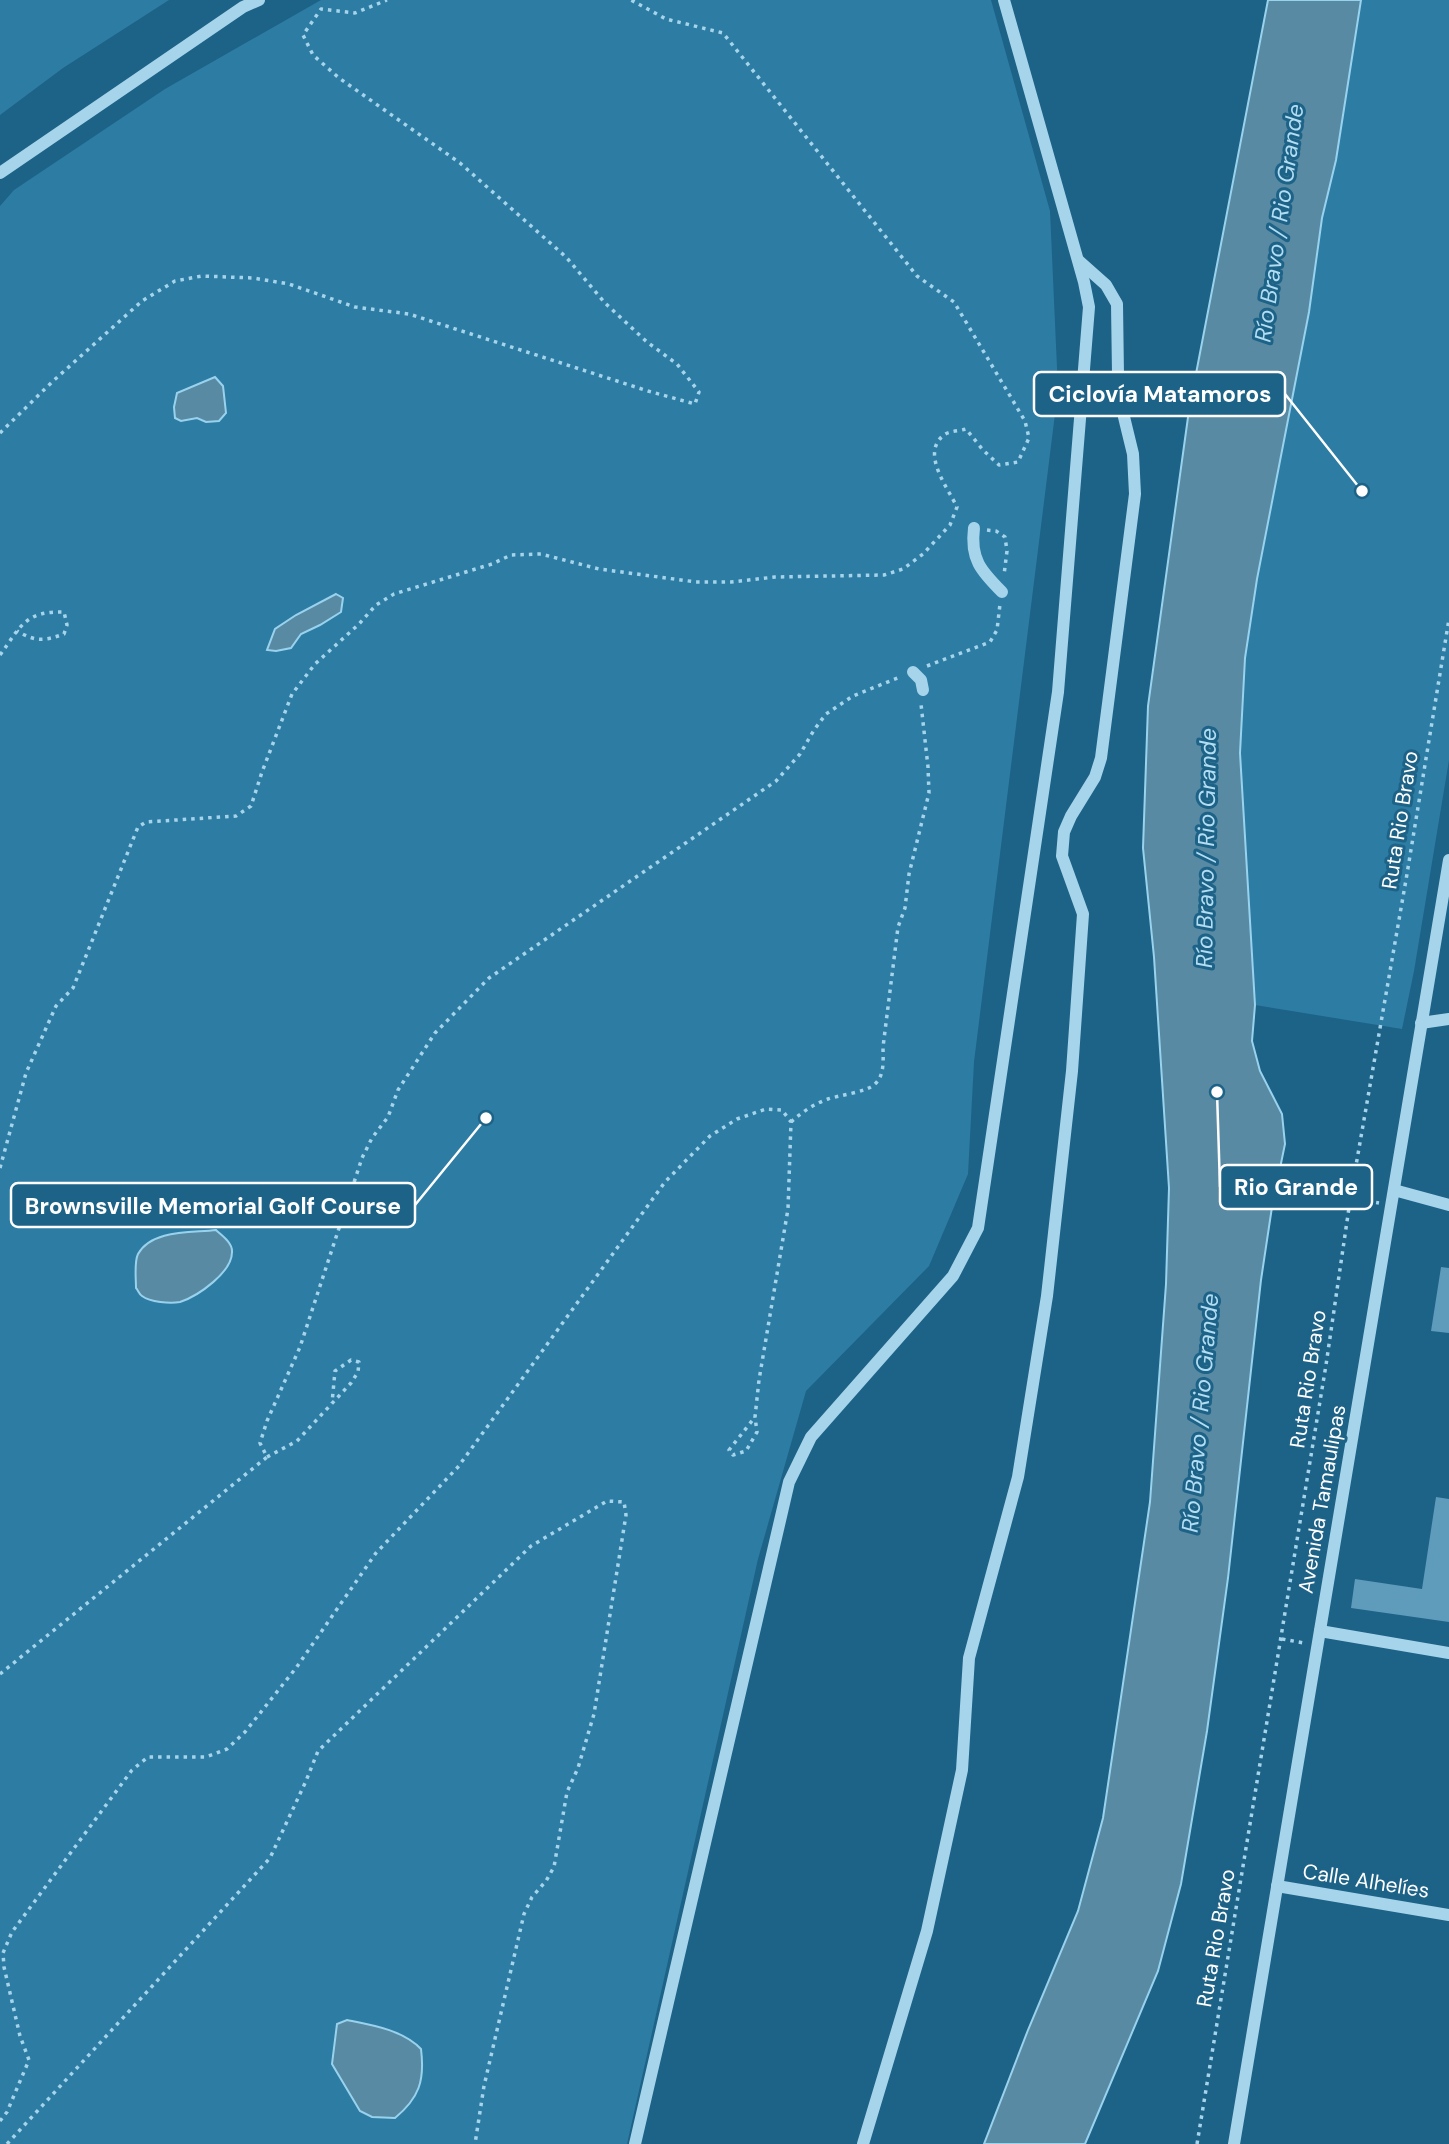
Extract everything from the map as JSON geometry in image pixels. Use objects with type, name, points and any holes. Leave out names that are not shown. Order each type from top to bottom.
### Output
[{"type":"street","points":[[0,173],[243,7],[259,0]]},
{"type":"street","points":[[635,2144],[789,1482],[811,1437],[953,1276],[978,1228],[1058,692],[1089,307],[1004,0]]},
{"type":"street","points":[[863,2144],[930,1917],[962,1770],[969,1658],[1018,1477],[1047,1296],[1072,1071],[1083,914],[1062,856],[1064,832],[1095,777],[1101,758],[1135,494],[1133,454],[1118,375],[1117,304],[1106,285],[1078,260]]},
{"type":"street","points":[[974,528],[972,544],[976,560],[985,576],[1002,592]]},
{"type":"street","points":[[913,672],[921,680],[923,690]]},
{"type":"street","name":"Avenida Tamaulipas","points":[[1234,2144],[1449,860]]},
{"type":"street","points":[[1421,1023],[1449,1019]]},
{"type":"street","points":[[1394,1191],[1449,1205]]},
{"type":"street","points":[[1320,1631],[1449,1653]]},
{"type":"street","name":"Calle Alhelíes","points":[[1277,1886],[1449,1915]]},
{"type":"path","points":[[0,433],[142,301],[175,281],[202,276],[253,278],[289,284],[355,307],[409,314],[695,404],[699,392],[677,363],[647,342],[605,303],[566,257],[460,163],[338,78],[313,55],[303,35],[321,9],[355,13],[387,0]]},
{"type":"path","points":[[0,1168],[26,1073],[56,1006],[72,988],[138,827],[146,822],[236,816],[251,806],[292,694],[315,664],[376,605],[394,594],[492,564],[511,555],[541,554],[599,569],[696,582],[884,575],[903,569],[923,554],[950,526],[957,506],[938,475],[935,460],[937,443],[945,434],[966,429],[999,465],[1018,462],[1029,438],[1025,421],[954,302],[917,276],[723,33],[666,19],[631,0]]},
{"type":"path","points":[[267,1457],[260,1443],[300,1347],[362,1158],[372,1138],[388,1117],[398,1090],[435,1033],[489,978],[776,781],[800,754],[825,715],[853,696],[990,642],[997,630],[1007,551],[1005,537],[996,531],[974,528],[954,515]]},
{"type":"path","points":[[0,655],[17,631],[30,617],[49,611],[64,612],[67,625],[64,634],[46,641],[17,631]]},
{"type":"path","name":"Ruta Rio Bravo","points":[[1197,2144],[1282,1639],[1351,1198],[1449,619]]},
{"type":"path","points":[[791,1122],[809,1107],[874,1086],[883,1067],[883,1047],[898,927],[905,908],[909,874],[929,793],[921,704],[929,673],[938,662]]},
{"type":"path","points":[[0,2121],[7,2112],[29,2060],[20,2036],[3,1953],[12,1932],[132,1770],[148,1757],[206,1757],[227,1749],[245,1732],[296,1668],[376,1553],[458,1467],[665,1182],[710,1136],[737,1119],[774,1109],[782,1110],[791,1122],[788,1209],[759,1380],[755,1417],[757,1432],[746,1451],[733,1455],[729,1450],[755,1417]]},
{"type":"path","points":[[1351,1198],[1392,1206]]},
{"type":"path","points":[[0,1674],[267,1457],[297,1440],[332,1403],[358,1372],[359,1362],[351,1360],[335,1371],[332,1403]]},
{"type":"path","points":[[7,2144],[270,1858],[318,1751],[531,1546],[607,1501],[624,1502],[626,1515],[594,1714],[578,1768],[567,1791],[554,1867],[547,1881],[532,1897],[524,1914],[484,2086],[475,2144]]},
{"type":"path","points":[[1282,1639],[1317,1646]]},
{"type":"shaded area","points":[[0,0],[169,0],[63,68],[0,115]]},
{"type":"shaded area","points":[[321,0],[991,0],[1050,211],[1058,390],[974,1062],[968,1174],[929,1266],[806,1391],[758,1559],[627,2144],[0,2144],[0,206],[14,190],[165,89]]},
{"type":"shaded area","points":[[1361,0],[1449,0],[1449,760],[1402,1029],[1255,1005],[1240,753],[1245,658],[1257,579],[1309,312],[1322,218],[1336,160]]},
{"type":"water","name":"Río Bravo / Rio Grande","points":[[1268,0],[1361,0],[1336,160],[1322,218],[1309,312],[1257,579],[1245,658],[1240,753],[1255,1005],[1252,1041],[1260,1071],[1282,1114],[1285,1144],[1261,1280],[1228,1578],[1207,1731],[1181,1884],[1158,1971],[1085,2144],[984,2144],[1078,1911],[1103,1818],[1150,1502],[1166,1284],[1169,1188],[1154,957],[1143,848],[1148,706],[1189,410]]},
{"type":"water","points":[[215,377],[223,386],[226,413],[219,421],[206,422],[197,418],[181,421],[175,418],[177,393]]},
{"type":"water","points":[[336,594],[343,598],[341,612],[301,634],[291,648],[267,650],[275,629]]},
{"type":"water","points":[[216,1230],[228,1242],[232,1251],[227,1267],[213,1282],[180,1302],[155,1301],[140,1294],[136,1288],[136,1266],[138,1254],[144,1246],[163,1236]]},
{"type":"water","points":[[347,2020],[396,2033],[421,2049],[421,2080],[415,2096],[395,2118],[372,2117],[360,2111],[332,2064],[337,2024]]},
{"type":"building","points":[[1441,1267],[1449,1268],[1449,1333],[1431,1331]]},
{"type":"building","points":[[1436,1497],[1449,1499],[1449,1622],[1351,1608],[1355,1579],[1422,1589]]},
{"type":"place","name":"Ciclovía Matamoros","points":[[1362,491]]},
{"type":"place","name":"Rio Grande","points":[[1217,1092]]},
{"type":"place","name":"Brownsville Memorial Golf Course","points":[[486,1118]]}]
